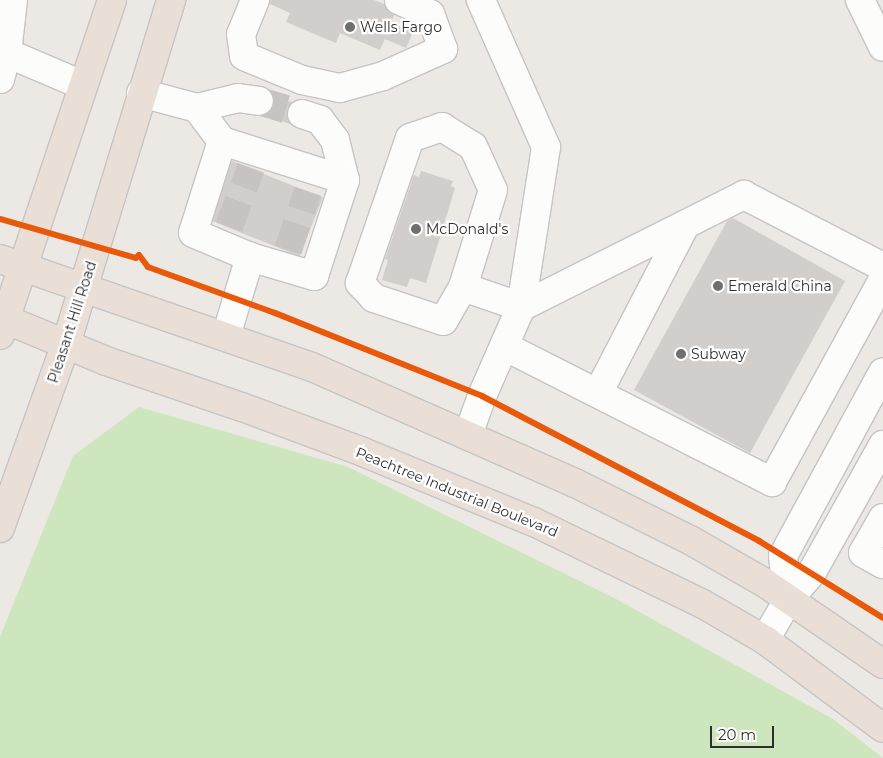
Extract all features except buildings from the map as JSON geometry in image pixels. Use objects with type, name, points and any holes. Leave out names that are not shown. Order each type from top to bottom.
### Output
[{"type":"highway","points":[[2,324],[11,262],[82,84],[112,0]]},
{"type":"highway","name":"Pleasant Hill Road","points":[[0,528],[66,344],[141,93],[171,0]]},
{"type":"highway","points":[[11,262],[320,370],[468,435],[690,540],[766,583],[883,664]]},
{"type":"highway","name":"Peachtree Industrial Boulevard","points":[[2,324],[66,344],[106,361],[242,406],[363,452],[534,522],[703,604],[765,640],[883,728]]},
{"type":"lane","points":[[255,0],[241,34],[244,56],[302,80],[340,88],[383,76],[443,48],[430,14],[399,0]]},
{"type":"lane","points":[[468,435],[521,307],[546,147],[481,0]]},
{"type":"lane","points":[[860,0],[883,46]]},
{"type":"lane","points":[[0,79],[8,2]]},
{"type":"lane","points":[[4,52],[82,84]]},
{"type":"lane","points":[[141,93],[197,108],[238,98],[259,101]]},
{"type":"lane","points":[[197,108],[222,142],[254,160],[312,181],[345,180]]},
{"type":"lane","points":[[222,142],[193,233],[288,259],[314,276],[345,180],[335,140],[320,120],[302,114]]},
{"type":"lane","points":[[442,127],[473,146],[493,190],[463,288],[443,322],[374,298],[360,283],[410,138],[442,127]]},
{"type":"lane","points":[[463,288],[521,307],[744,195],[883,267]]},
{"type":"lane","points":[[598,393],[685,225]]},
{"type":"lane","points":[[226,336],[235,244]]},
{"type":"lane","points":[[504,346],[772,482],[883,279]]},
{"type":"lane","points":[[788,600],[783,556],[879,389]]},
{"type":"lane","points":[[765,640],[788,600],[811,574],[883,445]]},
{"type":"lane","points":[[883,518],[862,553],[883,564]]},
{"type":"green space","points":[[139,407],[348,467],[616,599],[833,719],[883,758],[0,758],[0,637],[73,456]]},
{"type":"tunnel","points":[[259,101],[302,114]]},
{"type":"tunnel","points":[[229,227],[251,168]]},
{"type":"tunnel","points":[[288,250],[308,191]]},
{"type":"cycle path","points":[[0,219],[136,258],[139,255],[148,267],[275,313],[482,396],[759,541],[883,618]]},
{"type":"place","name":"Wells Fargo","points":[[350,27]]},
{"type":"place","name":"McDonald's","points":[[416,229]]},
{"type":"place","name":"Emerald China","points":[[718,286]]},
{"type":"place","name":"Subway","points":[[681,354]]}]
